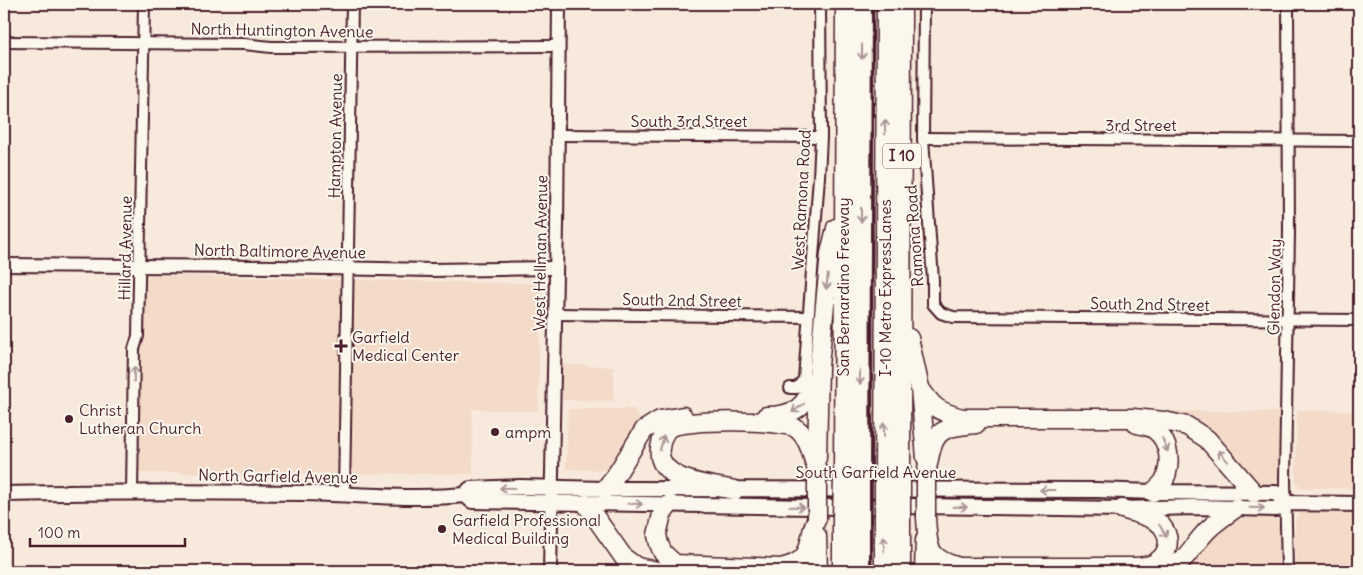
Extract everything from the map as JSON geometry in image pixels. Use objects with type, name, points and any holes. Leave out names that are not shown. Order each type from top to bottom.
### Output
[{"type":"highway","name":"San Bernardino Freeway","points":[[842,571],[851,517],[843,200],[845,4]]},
{"type":"highway","name":"I-10 Metro ExpressLanes","points":[[851,478],[862,4]]},
{"type":"highway","name":"I-10 Metro ExpressLanes","points":[[884,571],[892,517],[893,478],[886,4]]},
{"type":"highway","name":"I 10","points":[[893,478],[902,308],[902,4]]},
{"type":"highway","points":[[818,571],[819,366],[830,253],[843,200]]},
{"type":"highway","points":[[902,308],[920,388],[926,474],[924,571]]},
{"type":"highway","points":[[605,490],[644,430],[660,420],[683,416],[774,416],[791,413],[803,405],[811,392],[819,366]]},
{"type":"highway","points":[[920,388],[931,404],[943,412],[962,418],[1132,418],[1164,421],[1187,426],[1207,439],[1254,493]]},
{"type":"highway","points":[[735,490],[680,478],[669,472],[661,462],[659,452],[661,438],[669,428],[682,423],[700,422],[780,423],[796,428],[807,440],[817,474]]},
{"type":"highway","points":[[926,474],[931,445],[941,431],[953,427],[974,424],[1137,424],[1154,429],[1164,440],[1169,453],[1165,480],[1153,492]]},
{"type":"highway","points":[[586,504],[624,558],[637,567],[658,571]]},
{"type":"highway","points":[[670,504],[662,514],[657,535],[659,544],[668,560],[675,564],[684,565],[781,568],[792,565],[807,552],[811,542],[812,526],[817,518]]},
{"type":"highway","points":[[1159,571],[1167,570],[1179,564],[1204,534],[1236,508]]},
{"type":"highway","points":[[926,517],[928,542],[934,556],[942,562],[959,567],[1137,567],[1154,563],[1165,554],[1168,546],[1167,537],[1161,525],[1148,517],[1122,509]]},
{"type":"highway","points":[[851,517],[860,571]]},
{"type":"highway","points":[[892,517],[901,571]]},
{"type":"main road","name":"South Garfield Avenue","points":[[550,496],[605,490],[1096,490],[1276,493],[1285,503]]},
{"type":"main road","name":"North Garfield Avenue","points":[[4,494],[132,492],[438,497],[465,495],[472,501],[550,496]]},
{"type":"main road","name":"South Garfield Avenue","points":[[550,496],[586,504],[1122,509],[1193,507],[1276,509],[1285,503],[1359,504]]},
{"type":"street","name":"Hillard Avenue","points":[[132,492],[134,349],[138,336],[140,266],[144,4]]},
{"type":"street","name":"Hampton Avenue","points":[[347,268],[352,4]]},
{"type":"street","name":"West Hellman Avenue","points":[[550,571],[559,4]]},
{"type":"street","name":"West Ramona Road","points":[[790,388],[798,388],[804,379],[818,214],[821,137],[820,4]]},
{"type":"street","name":"Ramona Road","points":[[924,4],[923,138],[933,304],[941,313]]},
{"type":"street","name":"Glendon Way","points":[[1287,571],[1287,519],[1285,503],[1289,232],[1288,4]]},
{"type":"street","name":"North Huntington Avenue","points":[[4,42],[244,44],[271,47],[559,46]]},
{"type":"street","name":"South 3rd Street","points":[[558,135],[821,137]]},
{"type":"street","name":"3rd Street","points":[[923,138],[1359,141]]},
{"type":"street","name":"North Baltimore Avenue","points":[[4,265],[432,270],[556,268]]},
{"type":"street","points":[[344,494],[347,268]]},
{"type":"street","name":"South 2nd Street","points":[[941,313],[953,317],[1359,320]]},
{"type":"street","name":"South 2nd Street","points":[[555,314],[808,317]]},
{"type":"shaded area","name":"Garfield Medical Center","points":[[142,275],[541,284],[538,411],[472,409],[473,474],[139,473]]},
{"type":"shaded area","points":[[562,364],[614,367],[614,401],[562,400]]},
{"type":"shaded area","points":[[568,409],[634,409],[639,418],[610,470],[566,469]]},
{"type":"shaded area","points":[[1297,410],[1359,411],[1359,488],[1304,488],[1299,486],[1296,480]]},
{"type":"shaded area","points":[[1160,411],[1279,412],[1278,481],[1269,486],[1256,482],[1191,419]]},
{"type":"shaded area","points":[[1300,513],[1359,513],[1359,571],[1295,571],[1295,520]]},
{"type":"shaded area","points":[[1270,515],[1275,517],[1279,523],[1279,571],[1188,571],[1201,544],[1234,520]]},
{"type":"railway","points":[[871,571],[873,4]]},
{"type":"place","name":"Garfield Medical Center","points":[[341,346]]},
{"type":"place","name":"Christ Lutheran Church","points":[[69,419]]},
{"type":"place","name":"ampm","points":[[495,432]]},
{"type":"place","name":"Garfield Professional Medical Building","points":[[442,529]]}]
